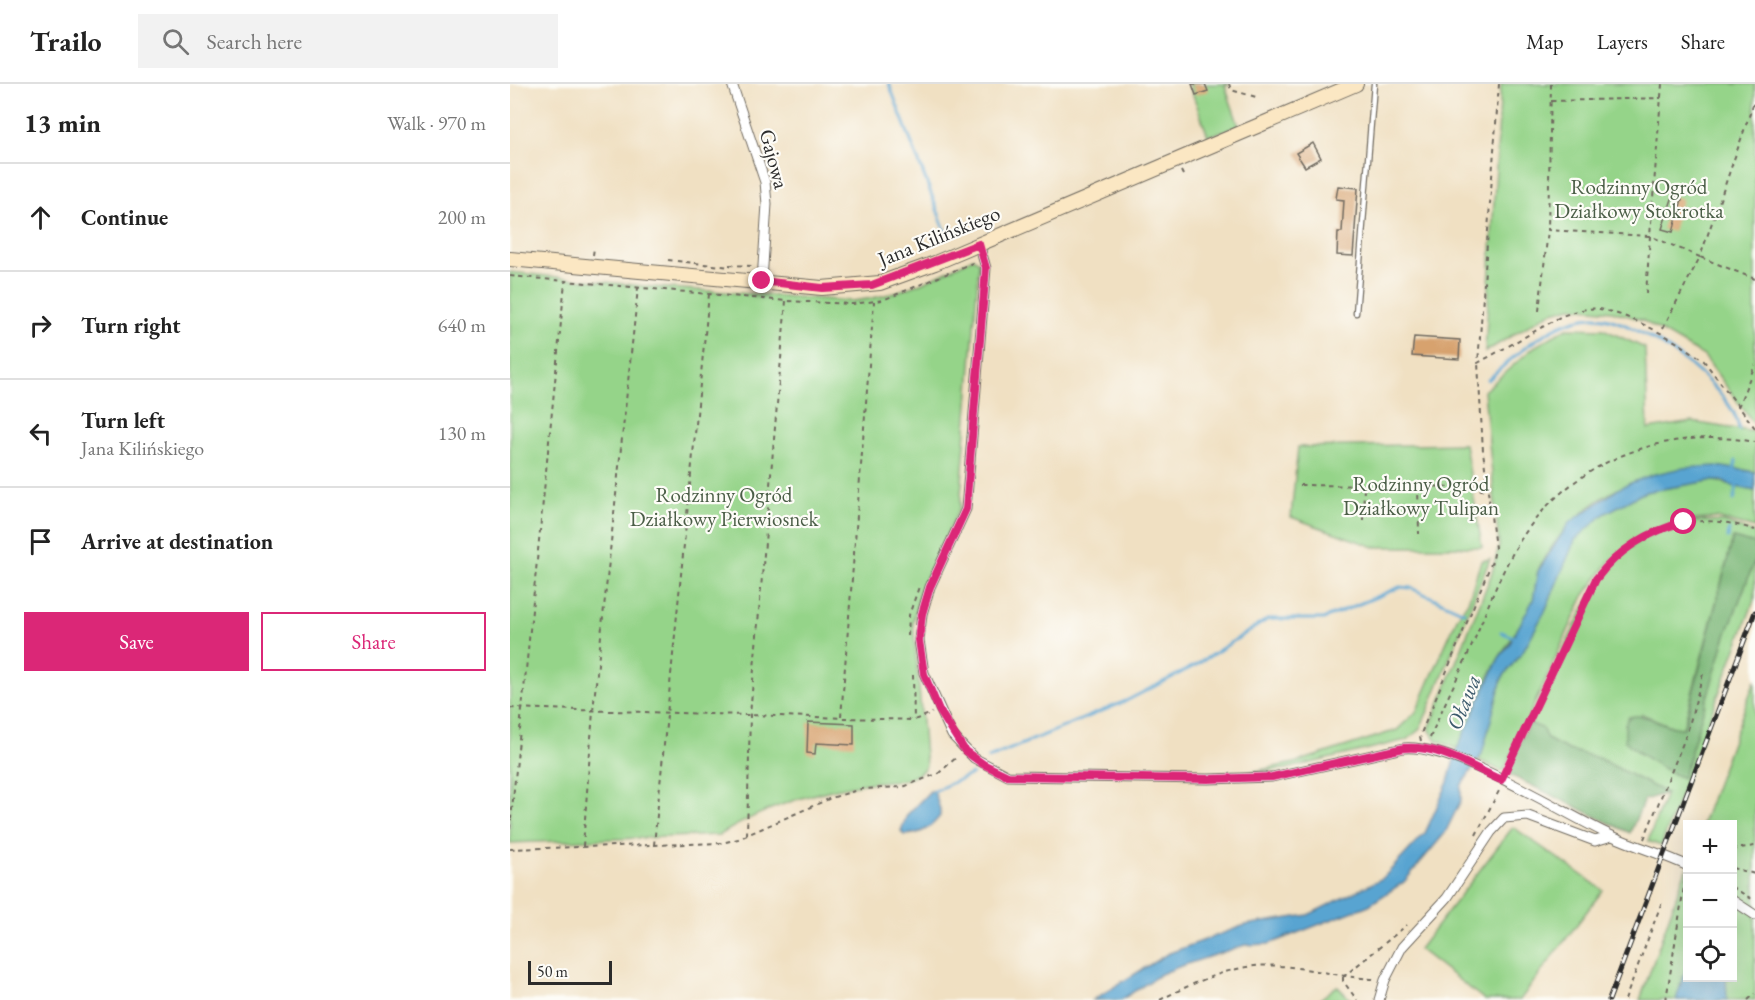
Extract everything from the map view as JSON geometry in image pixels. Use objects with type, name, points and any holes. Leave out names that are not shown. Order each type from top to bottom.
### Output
[{"type":"street","name":"Gajowa","points":[[732,84],[765,182],[767,204],[762,274]]},
{"type":"street","name":"Jana Kilińskiego","points":[[510,259],[762,274],[822,288],[872,285],[977,249],[1356,84]]},
{"type":"street","points":[[977,249],[986,268],[966,509],[930,587],[920,629],[920,651],[924,674],[939,710],[965,751],[983,764],[1008,776],[1208,779],[1272,777],[1404,748],[1421,747],[1439,751],[1616,838],[1683,864]]},
{"type":"street","points":[[1379,1000],[1385,980],[1402,947],[1447,898],[1491,832],[1504,818],[1520,814],[1595,841],[1616,838]]},
{"type":"street","points":[[1737,903],[1755,915]]},
{"type":"lane","points":[[1356,313],[1374,84]]},
{"type":"path","points":[[1229,84],[1231,90],[1256,97]]},
{"type":"path","points":[[1421,747],[1420,736],[1493,559],[1495,549],[1488,492],[1479,363],[1499,84]]},
{"type":"path","points":[[1539,310],[1548,230],[1551,84]]},
{"type":"path","points":[[1646,294],[1662,84]]},
{"type":"path","points":[[1551,101],[1661,98]]},
{"type":"path","points":[[1663,328],[1700,257],[1755,99]]},
{"type":"path","points":[[1548,230],[1650,236],[1755,279]]},
{"type":"path","points":[[976,262],[977,249]]},
{"type":"path","points":[[729,265],[762,274]]},
{"type":"path","points":[[510,829],[565,282]]},
{"type":"path","points":[[583,846],[593,711],[638,288]]},
{"type":"path","points":[[654,845],[710,294]]},
{"type":"path","points":[[747,835],[750,715],[786,301]]},
{"type":"path","points":[[841,717],[874,302]]},
{"type":"path","points":[[1479,363],[1562,316],[1572,312],[1599,309],[1641,324],[1694,353],[1704,361],[1755,428]]},
{"type":"path","points":[[1738,408],[1755,365]]},
{"type":"path","points":[[1430,738],[1510,560],[1536,519],[1557,498],[1604,462],[1634,450],[1697,437],[1755,442]]},
{"type":"path","points":[[1300,485],[1472,487],[1488,492]]},
{"type":"path","points":[[1363,520],[1364,486]]},
{"type":"path","points":[[1418,486],[1419,534]]},
{"type":"path","points":[[1470,844],[1589,591],[1614,560],[1649,534],[1684,522],[1713,519],[1755,530]]},
{"type":"path","points":[[909,642],[909,615],[921,582]]},
{"type":"path","points":[[1641,847],[1687,733],[1704,670]]},
{"type":"path","points":[[913,671],[914,720]]},
{"type":"path","points":[[510,708],[914,720],[939,710]]},
{"type":"path","points":[[510,849],[722,843],[747,835],[831,798],[861,789],[903,787],[930,777],[939,773],[965,751]]},
{"type":"path","points":[[1737,848],[1755,846]]},
{"type":"path","points":[[1737,869],[1755,874]]},
{"type":"path","points":[[1666,1000],[1686,874]]},
{"type":"path","points":[[1737,890],[1755,901]]},
{"type":"path","points":[[1625,1000],[1664,899]]},
{"type":"path","points":[[1343,977],[1394,938],[1414,918]]},
{"type":"path","points":[[1160,1000],[1209,979],[1247,967],[1285,967],[1343,977],[1385,980]]},
{"type":"path","points":[[1343,977],[1343,981],[1357,1000]]},
{"type":"path","points":[[1748,1000],[1755,994]]},
{"type":"green space","points":[[1189,84],[1230,84],[1225,86],[1239,126],[1208,136]]},
{"type":"green space","name":"Rodzinny Ogród Działkowy Stokrotka","points":[[1501,84],[1755,84],[1755,425],[1704,356],[1642,320],[1612,311],[1571,307],[1549,313],[1485,352]]},
{"type":"green space","name":"Rodzinny Ogród Działkowy Pierwiosnek","points":[[973,258],[979,262],[960,507],[920,590],[913,622],[926,766],[910,778],[835,789],[795,800],[756,815],[720,835],[510,843],[510,272],[653,287],[852,301],[899,291]]},
{"type":"green space","points":[[1567,328],[1603,329],[1645,348],[1648,429],[1692,422],[1755,432],[1755,472],[1722,468],[1690,468],[1659,474],[1630,483],[1603,498],[1579,516],[1557,540],[1539,568],[1532,604],[1493,669],[1457,749],[1436,740],[1429,729],[1492,573],[1499,546],[1484,391],[1534,347]]},
{"type":"green space","name":"Rodzinny Ogród Działkowy Tulipan","points":[[1465,444],[1482,547],[1374,547],[1291,517],[1298,447]]},
{"type":"green space","points":[[1709,481],[1755,491],[1755,528],[1716,518],[1684,521],[1646,534],[1609,562],[1584,596],[1504,770],[1501,771],[1479,760],[1502,678],[1523,651],[1547,607],[1574,540],[1604,514],[1645,492]]},
{"type":"green space","points":[[1704,521],[1724,522],[1755,533],[1755,544],[1733,538],[1683,728],[1676,728],[1642,714],[1637,752],[1673,774],[1700,719],[1725,638],[1755,560],[1755,598],[1661,846],[1648,841],[1666,793],[1598,758],[1568,750],[1547,739],[1529,723],[1591,595],[1618,558],[1634,544],[1654,533],[1677,525]]},
{"type":"green space","points":[[1733,538],[1755,544],[1755,560],[1725,638],[1683,778],[1653,762],[1625,741],[1625,724],[1629,717],[1637,716],[1684,728]]},
{"type":"green space","points":[[1490,559],[1419,730],[1406,740],[1286,769],[1250,772],[1294,763],[1397,730],[1416,712],[1458,616],[1468,602],[1481,561]]},
{"type":"green space","points":[[1755,680],[1755,1000],[1640,1000],[1683,877],[1683,982],[1737,982],[1737,820],[1703,820]]},
{"type":"green space","points":[[1529,723],[1542,728],[1547,739],[1568,750],[1598,758],[1666,793],[1644,800],[1630,833],[1510,775],[1509,767]]},
{"type":"green space","points":[[1513,827],[1603,890],[1520,1000],[1485,1000],[1419,949]]},
{"type":"green space","points":[[1337,986],[1351,1000],[1319,1000]]},
{"type":"water","points":[[1716,466],[1755,472],[1755,491],[1732,486],[1724,481],[1709,481],[1645,492],[1604,514],[1575,540],[1545,611],[1523,651],[1502,678],[1482,754],[1461,786],[1461,800],[1445,833],[1404,882],[1369,905],[1269,944],[1245,945],[1181,966],[1161,974],[1121,1000],[1093,1000],[1167,954],[1245,925],[1308,915],[1383,878],[1425,833],[1448,782],[1457,749],[1499,658],[1509,645],[1533,600],[1538,571],[1569,523],[1623,486],[1651,475],[1682,468]]},
{"type":"water","points":[[930,791],[934,791],[940,816],[925,830],[904,835],[901,831],[907,815]]},
{"type":"water","points":[[1683,977],[1683,982],[1726,982],[1727,1000],[1676,1000]]},
{"type":"building","points":[[1192,84],[1205,84],[1208,91],[1196,95]]},
{"type":"building","points":[[1313,143],[1321,158],[1305,167],[1296,153]]},
{"type":"building","points":[[1338,186],[1358,188],[1353,256],[1337,255],[1338,232],[1342,232],[1344,200],[1336,199]]},
{"type":"building","points":[[1673,196],[1682,199],[1673,232],[1662,229]]},
{"type":"building","points":[[1414,337],[1460,340],[1459,359],[1412,356]]},
{"type":"building","points":[[808,722],[854,724],[854,745],[816,743],[815,754],[807,753]]},
{"type":"waterway","points":[[889,84],[948,238]]},
{"type":"waterway","points":[[1488,380],[1510,360],[1549,331],[1578,319],[1593,317],[1611,320],[1632,328],[1680,357],[1721,395],[1734,413],[1739,430]]},
{"type":"waterway","points":[[1734,471],[1736,461]]},
{"type":"waterway","points":[[1734,500],[1737,484]]},
{"type":"waterway","points":[[1728,538],[1729,530]]},
{"type":"waterway","points":[[989,758],[1126,701],[1196,665],[1268,619],[1323,619],[1400,587],[1411,588],[1464,612]]},
{"type":"waterway","points":[[1501,632],[1516,638]]},
{"type":"waterway","points":[[934,791],[972,774]]},
{"type":"railway","points":[[1609,1000],[1755,612]]},
{"type":"route","points":[[762,281],[822,288],[872,285],[913,272],[979,244],[986,268],[966,509],[961,525],[930,587],[924,604],[919,640],[924,674],[952,735],[974,758],[1008,776],[1208,779],[1272,777],[1404,748],[1421,747],[1439,751],[1501,780],[1596,579],[1635,542],[1658,530],[1684,522]]},
{"type":"water label","name":"Oława","points":[[1463,702]]}]
